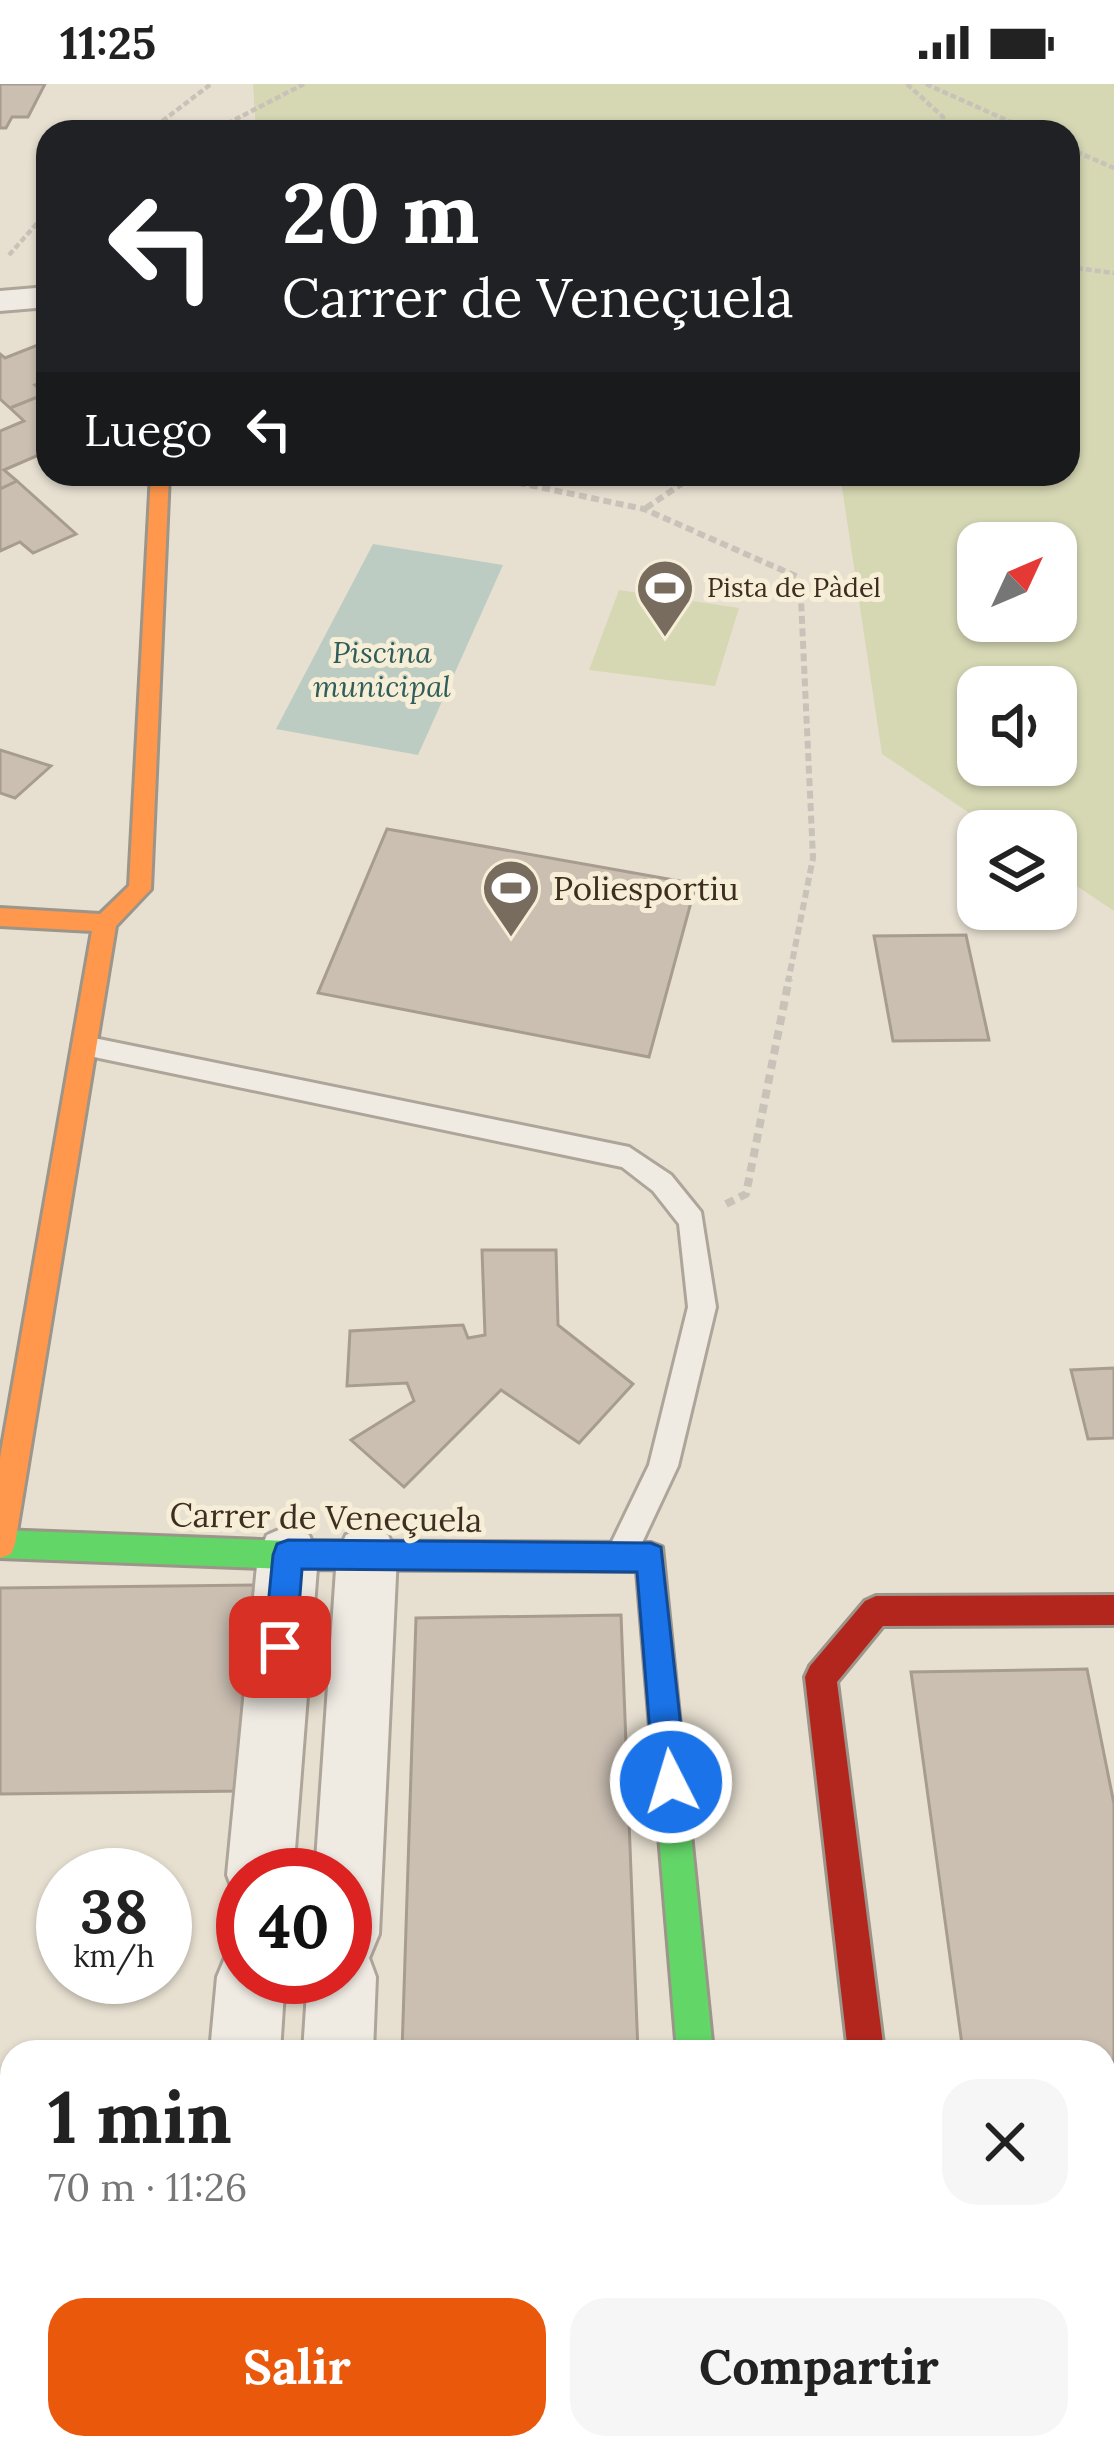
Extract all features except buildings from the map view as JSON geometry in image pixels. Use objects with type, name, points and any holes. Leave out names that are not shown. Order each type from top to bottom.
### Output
[{"type":"street","points":[[0,301],[36,298]]},
{"type":"street","points":[[0,917],[105,923],[140,889],[159,486]]},
{"type":"street","name":"Carrer de Veneçuela","points":[[105,923],[0,1544],[288,1555],[651,1557],[694,2040]]},
{"type":"street","points":[[262,1848],[288,1555]]},
{"type":"street","points":[[350,1848],[367,1555]]},
{"type":"street","points":[[865,2040],[821,1677],[876,1610],[1114,1610]]},
{"type":"street","points":[[245,2040],[248,2004]]},
{"type":"street","points":[[339,2040],[341,2004]]},
{"type":"lane","points":[[84,1046],[629,1159],[662,1184],[692,1220],[702,1306],[663,1466],[620,1557]]},
{"type":"path","points":[[164,120],[211,84]]},
{"type":"path","points":[[234,120],[304,84]]},
{"type":"path","points":[[907,84],[943,120]]},
{"type":"path","points":[[926,84],[1006,120]]},
{"type":"path","points":[[1080,153],[1114,168]]},
{"type":"path","points":[[9,255],[36,225]]},
{"type":"path","points":[[1080,269],[1114,273]]},
{"type":"path","points":[[535,486],[644,509],[800,578],[813,858],[746,1194],[692,1220]]},
{"type":"path","points":[[644,509],[678,486]]},
{"type":"green space","points":[[253,84],[1114,84],[1114,911],[1077,886],[1077,810],[965,810],[882,754],[842,486],[1080,486],[1080,120],[255,120]]},
{"type":"green space","name":"Pista de Pàdel","points":[[619,590],[739,608],[715,686],[589,670]]},
{"type":"water","name":"Piscina municipal","points":[[373,544],[503,565],[418,755],[276,729]]},
{"type":"traffic: fast","points":[[0,1544],[288,1555],[651,1557],[694,2040]]},
{"type":"traffic: slow","points":[[105,923],[140,889],[159,486]]},
{"type":"traffic: slow","points":[[0,917],[105,923],[0,1544]]},
{"type":"traffic: jam","points":[[865,2040],[821,1677],[876,1611],[1114,1610]]},
{"type":"place","name":"Pista de Pàdel","points":[[665,639]]},
{"type":"place","name":"Poliesportiu","points":[[511,939]]},
{"type":"route","points":[[280,1647],[288,1555],[651,1557],[671,1782]]}]
